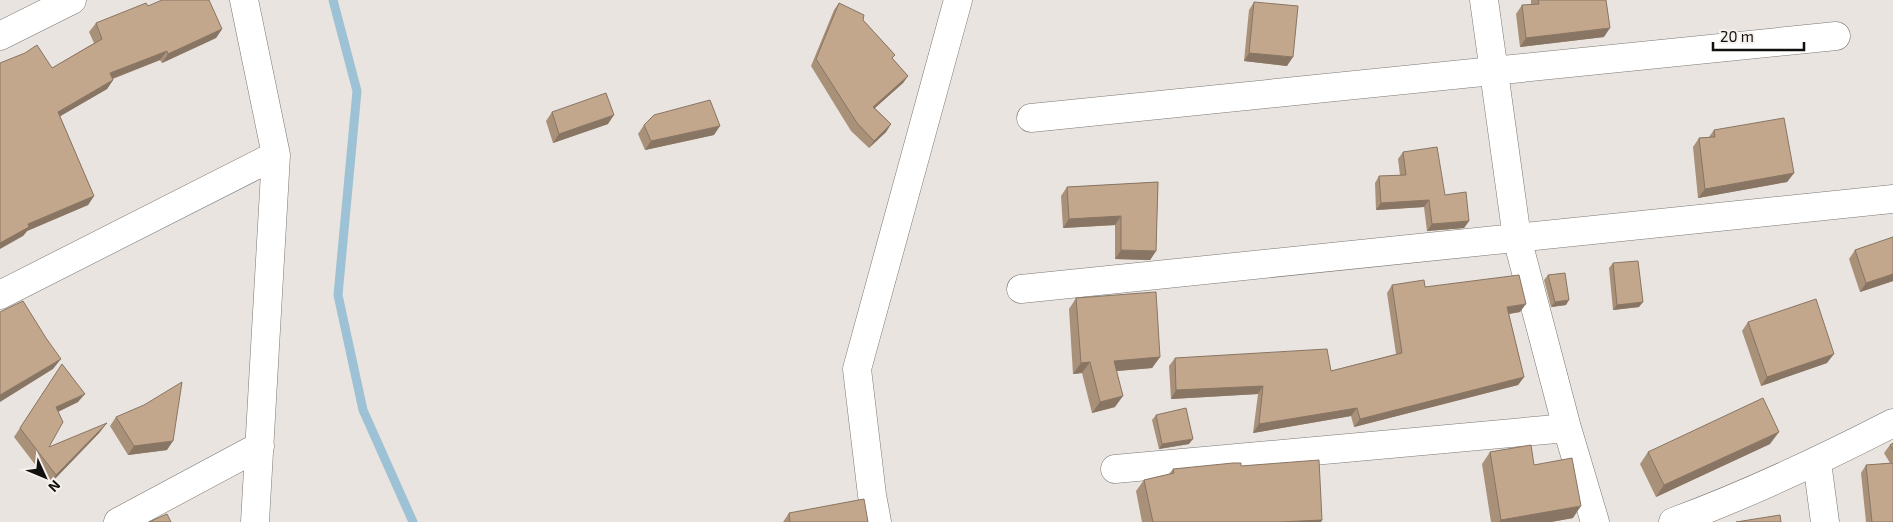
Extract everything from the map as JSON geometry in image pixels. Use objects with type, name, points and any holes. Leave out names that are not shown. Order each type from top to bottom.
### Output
[{"type":"street","points":[[0,36],[72,0]]},
{"type":"street","points":[[244,0],[276,155],[255,522]]},
{"type":"street","points":[[878,522],[872,495],[857,369],[958,0]]},
{"type":"street","points":[[1484,0],[1517,238],[1567,428],[1595,522]]},
{"type":"street","points":[[1032,118],[1836,36]]},
{"type":"street","points":[[0,294],[276,155]]},
{"type":"street","points":[[1021,289],[1893,199]]},
{"type":"street","points":[[1673,522],[1722,504],[1817,462],[1893,423]]},
{"type":"street","points":[[1115,469],[1567,428]]},
{"type":"street","points":[[118,522],[260,446]]},
{"type":"street","points":[[1817,462],[1825,522]]},
{"type":"building","points":[[162,0],[209,0],[222,29],[168,54],[167,51],[110,73],[113,80],[58,112],[94,196],[28,224],[29,227],[0,243],[0,63],[25,53],[37,45],[52,68],[102,39],[96,23],[146,3],[148,6]]},
{"type":"building","points":[[1538,0],[1606,0],[1610,28],[1526,38],[1522,5],[1539,4]]},
{"type":"building","points":[[1254,2],[1298,6],[1293,57],[1249,53]]},
{"type":"building","points":[[839,3],[864,15],[863,20],[895,55],[892,58],[908,76],[873,107],[891,124],[874,141],[857,123],[816,59]]},
{"type":"building","points":[[606,93],[614,115],[559,134],[552,112]]},
{"type":"building","points":[[710,100],[720,126],[651,141],[644,125],[654,115]]},
{"type":"building","points":[[1784,118],[1794,173],[1705,189],[1699,138],[1715,137],[1714,130]]},
{"type":"building","points":[[1437,147],[1445,195],[1466,192],[1469,221],[1432,224],[1429,200],[1381,203],[1379,176],[1406,175],[1403,152]]},
{"type":"building","points":[[1158,182],[1156,251],[1121,250],[1121,216],[1069,219],[1067,187]]},
{"type":"building","points":[[1893,237],[1893,274],[1866,283],[1855,250]]},
{"type":"building","points":[[1638,261],[1643,302],[1617,305],[1613,263]]},
{"type":"building","points":[[1565,273],[1569,300],[1555,302],[1548,275]]},
{"type":"building","points":[[1519,275],[1526,304],[1507,307],[1524,377],[1360,419],[1357,408],[1259,424],[1263,386],[1176,390],[1175,358],[1327,349],[1331,371],[1402,353],[1392,285],[1424,280],[1425,287]]},
{"type":"building","points":[[1156,292],[1160,357],[1114,361],[1123,396],[1100,402],[1090,362],[1081,363],[1076,298]]},
{"type":"building","points":[[1816,299],[1834,354],[1767,377],[1748,322]]},
{"type":"building","points":[[23,301],[61,359],[0,395],[0,312]]},
{"type":"building","points":[[62,364],[85,394],[56,407],[63,422],[49,447],[107,423],[56,475],[20,428]]},
{"type":"building","points":[[182,382],[173,441],[134,446],[116,417],[144,405]]},
{"type":"building","points":[[1763,398],[1779,432],[1664,485],[1648,452]]},
{"type":"building","points":[[1186,408],[1193,439],[1162,444],[1156,415]]},
{"type":"building","points":[[1531,445],[1534,465],[1572,458],[1581,506],[1501,520],[1490,452]]},
{"type":"building","points":[[1319,460],[1322,520],[1280,522],[1153,522],[1144,480],[1174,473],[1173,469],[1233,463],[1241,463],[1241,466]]},
{"type":"building","points":[[1893,463],[1893,522],[1872,522],[1866,465]]},
{"type":"building","points":[[864,499],[868,522],[790,522],[789,513]]},
{"type":"building","points":[[167,514],[171,522],[149,522]]},
{"type":"building","points":[[1780,515],[1781,522],[1736,522]]},
{"type":"waterway","points":[[333,0],[357,91],[338,295],[363,410],[413,522]]}]
